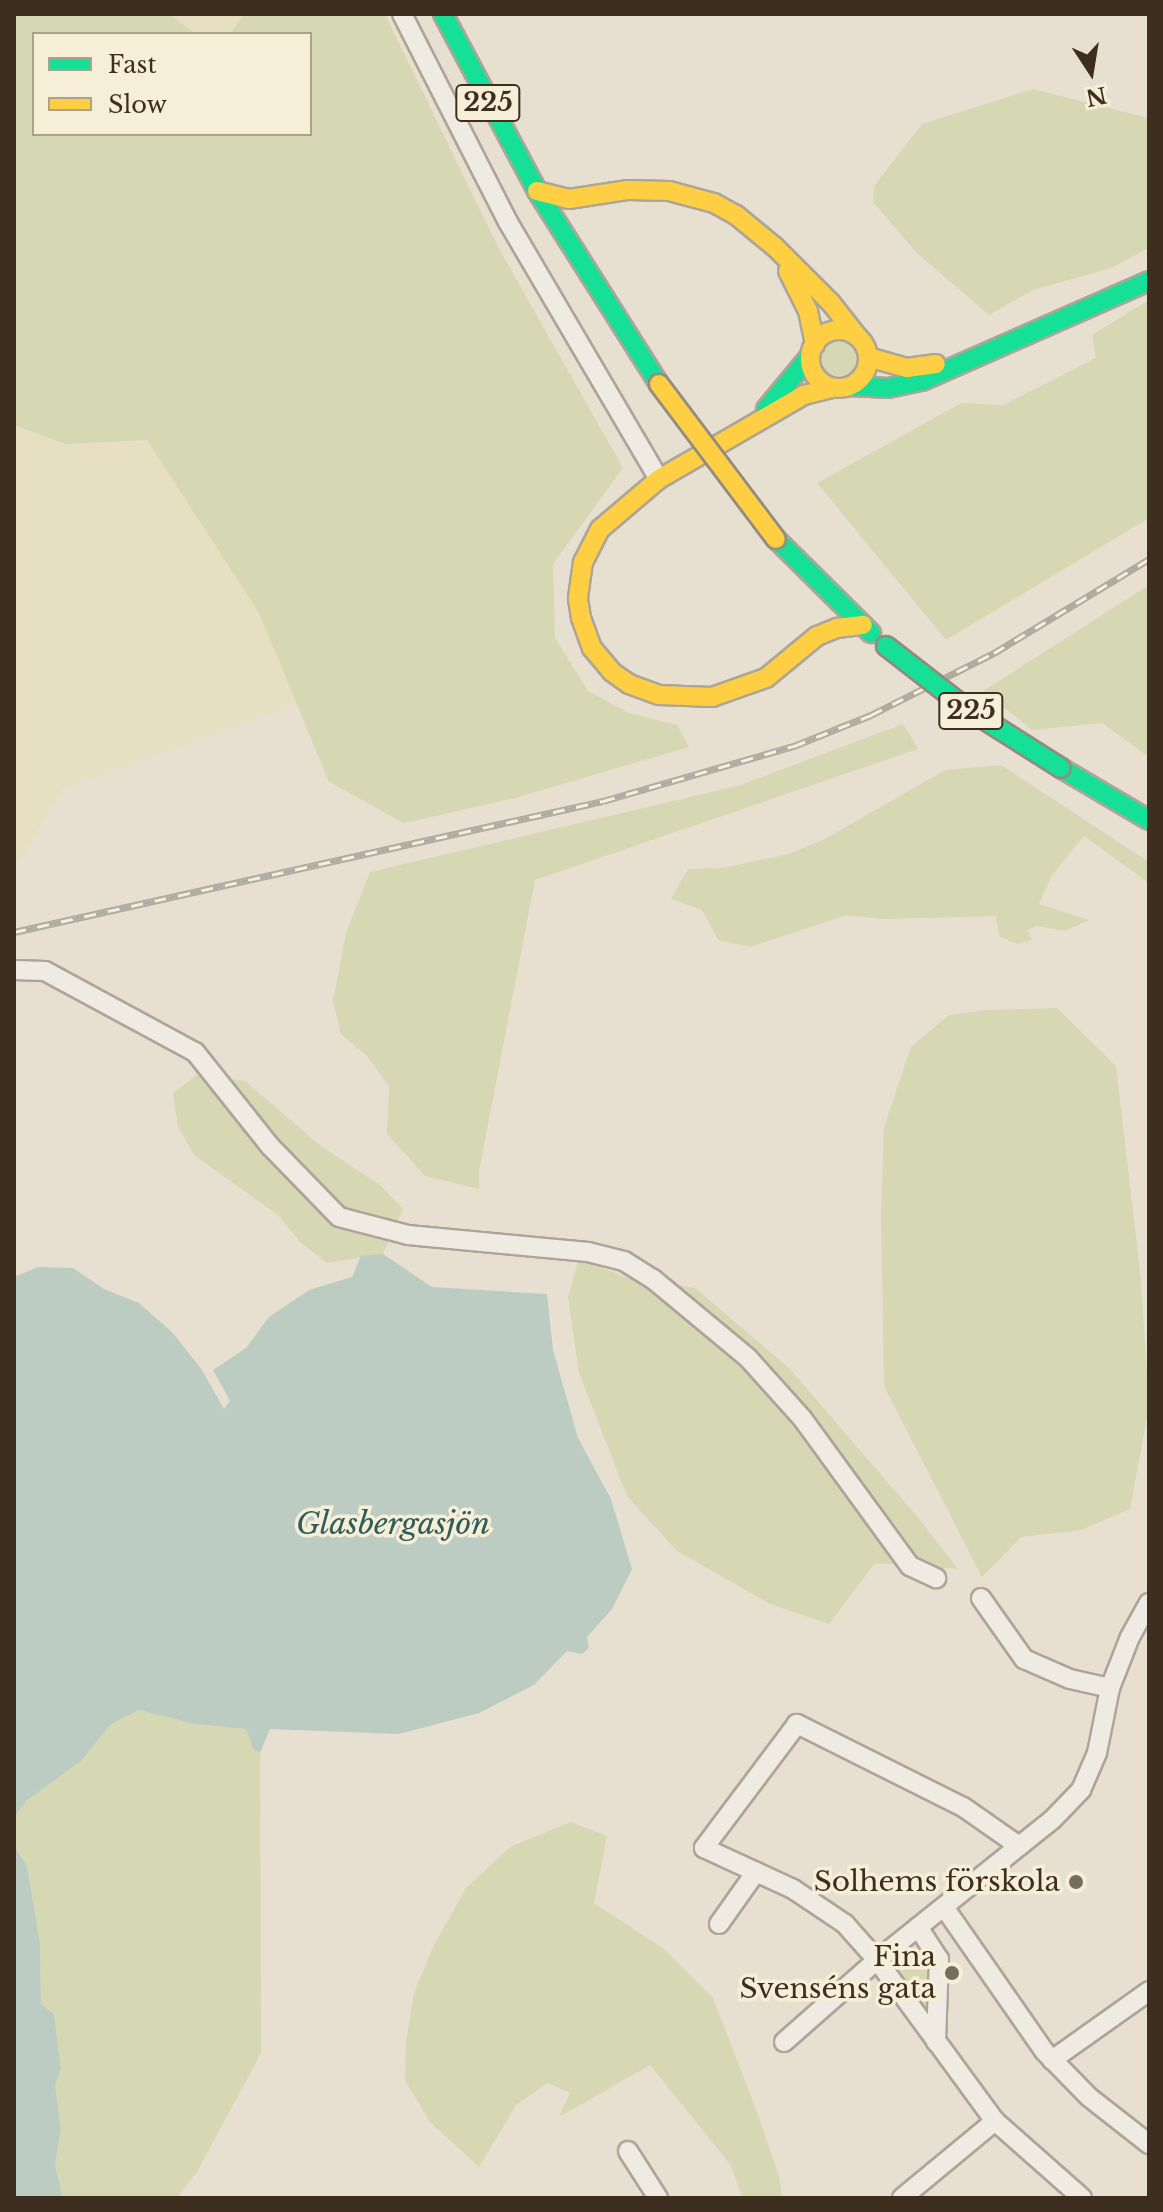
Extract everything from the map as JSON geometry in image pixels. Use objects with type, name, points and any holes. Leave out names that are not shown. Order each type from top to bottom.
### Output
[{"type":"main road","name":"225","points":[[443,14],[537,191],[579,261],[659,384],[776,539],[886,646],[966,708],[1149,820]]},
{"type":"main road","points":[[537,191],[569,199],[651,190],[694,195],[736,215],[775,247],[831,303],[857,336],[868,357],[864,375],[842,387]]},
{"type":"main road","points":[[579,261],[582,219],[603,197]]},
{"type":"main road","points":[[775,247],[808,311],[816,376],[842,387]]},
{"type":"main road","points":[[863,625],[837,628],[817,636],[766,678],[712,697],[659,695],[629,684],[612,672],[592,648],[578,599],[583,562],[600,529],[659,479],[804,395],[842,387],[888,388],[922,381],[1149,281]]},
{"type":"main road","points":[[736,433],[766,409],[821,337],[839,330],[857,336]]},
{"type":"main road","points":[[868,357],[907,368],[985,353]]},
{"type":"main road","points":[[817,636],[824,607],[823,588]]},
{"type":"street","points":[[402,14],[508,222],[659,479]]},
{"type":"street","points":[[14,970],[45,971],[195,1052],[270,1146],[339,1217],[408,1235],[588,1252],[624,1261],[653,1279],[748,1358],[802,1418],[910,1566],[936,1578]]},
{"type":"street","points":[[981,1598],[1024,1659],[1070,1679],[1110,1688]]},
{"type":"street","points":[[784,2042],[877,1960],[1052,1820],[1081,1790],[1097,1753],[1110,1688],[1130,1637],[1149,1603]]},
{"type":"street","points":[[1019,1846],[963,1807],[922,1784],[797,1724],[704,1848],[829,1911],[860,1939],[995,2121],[1082,2198]]},
{"type":"street","points":[[719,1924],[756,1872]]},
{"type":"street","points":[[944,1907],[1021,2023],[1052,2060],[1089,2097],[1149,2144]]},
{"type":"street","points":[[918,1927],[939,1959],[936,2042]]},
{"type":"street","points":[[1052,2060],[1149,1991]]},
{"type":"street","points":[[902,2198],[995,2121]]},
{"type":"street","points":[[628,2151],[658,2198]]},
{"type":"shaded area","points":[[168,14],[245,14],[232,32],[193,32]]},
{"type":"shaded area","points":[[14,425],[65,444],[147,440],[259,613],[296,703],[63,788],[14,870]]},
{"type":"green space","points":[[14,14],[168,14],[193,32],[32,32],[32,136],[312,136],[312,32],[232,32],[245,14],[385,14],[497,245],[623,468],[553,564],[555,638],[588,691],[629,713],[677,725],[689,747],[515,798],[404,823],[329,782],[259,613],[147,440],[65,444],[14,425]]},
{"type":"green space","points":[[1033,89],[1149,118],[1149,248],[1111,268],[1033,290],[989,315],[918,254],[873,202],[874,186],[922,124]]},
{"type":"green space","points":[[1149,300],[1149,518],[946,640],[817,483],[961,403],[1003,405],[1096,358],[1092,335]]},
{"type":"green space","points":[[840,340],[853,346],[859,359],[853,372],[840,378],[827,372],[821,359],[827,346]]},
{"type":"green space","points":[[1149,585],[1149,757],[1102,723],[1032,730],[983,691]]},
{"type":"green space","points":[[903,724],[918,749],[535,880],[479,1171],[479,1189],[425,1176],[387,1134],[389,1086],[367,1056],[341,1034],[333,1001],[346,933],[370,872],[741,785]]},
{"type":"green space","points":[[1001,765],[1149,862],[1149,883],[1084,836],[1052,875],[1039,904],[1089,920],[1065,931],[1037,926],[1027,930],[1032,940],[1017,944],[999,936],[996,916],[883,919],[847,915],[750,947],[718,940],[702,910],[671,899],[688,869],[723,868],[789,854],[825,839],[945,770]]},
{"type":"green space","points":[[1057,1008],[1116,1066],[1141,1280],[1149,1407],[1130,1509],[1081,1530],[1021,1537],[982,1577],[884,1386],[881,1214],[884,1128],[911,1047],[949,1015],[988,1010]]},
{"type":"green space","points":[[198,1074],[245,1081],[321,1146],[380,1185],[403,1209],[383,1254],[327,1263],[300,1242],[278,1215],[195,1156],[178,1127],[173,1093]]},
{"type":"green space","points":[[579,1259],[625,1277],[695,1288],[789,1368],[916,1515],[958,1569],[875,1563],[829,1624],[770,1604],[677,1551],[627,1496],[579,1373],[568,1297]]},
{"type":"green space","points":[[139,1710],[195,1724],[246,1729],[253,1749],[260,1753],[261,2053],[197,2172],[177,2198],[63,2198],[55,2165],[61,2128],[55,2086],[61,2068],[54,2014],[41,2004],[40,1943],[27,1866],[14,1846],[14,1818],[26,1801],[81,1761],[111,1724]]},
{"type":"green space","points":[[571,1822],[607,1836],[594,1903],[664,1949],[713,1998],[757,2112],[779,2176],[782,2198],[743,2198],[730,2164],[650,2065],[559,2117],[570,2093],[548,2083],[516,2105],[479,2167],[430,2122],[405,2080],[406,2041],[414,1993],[434,1945],[466,1888],[510,1847]]},
{"type":"green space","points":[[907,1947],[918,1947],[931,1959],[928,2009],[923,2009],[896,1966],[899,1955]]},
{"type":"water","name":"Glasbergasjön","points":[[383,1254],[432,1287],[547,1294],[553,1350],[578,1438],[611,1499],[632,1569],[612,1609],[587,1637],[589,1648],[582,1654],[567,1651],[534,1685],[479,1713],[399,1734],[270,1729],[260,1753],[253,1749],[246,1729],[195,1724],[139,1710],[111,1724],[81,1761],[26,1801],[14,1818],[14,1277],[38,1267],[73,1268],[104,1289],[139,1303],[173,1333],[202,1370],[224,1409],[230,1401],[213,1370],[246,1348],[269,1317],[309,1290],[352,1277],[361,1256]]},
{"type":"water","points":[[14,1846],[27,1866],[40,1943],[41,2004],[54,2014],[61,2068],[55,2086],[61,2128],[55,2165],[63,2198],[14,2198]]},
{"type":"railway","points":[[14,932],[603,801],[794,746],[871,715],[994,653],[1149,559]]},
{"type":"traffic: fast","points":[[443,14],[537,191],[659,384]]},
{"type":"traffic: fast","points":[[850,386],[888,388],[922,381],[1149,281]]},
{"type":"traffic: fast","points":[[766,409],[810,356]]},
{"type":"traffic: fast","points":[[776,539],[871,633]]},
{"type":"traffic: fast","points":[[886,646],[966,708],[1061,768]]},
{"type":"traffic: fast","points":[[1061,768],[1149,820]]},
{"type":"traffic: slow","points":[[537,191],[569,199],[628,190],[669,191],[714,203],[736,215],[775,247],[831,303],[857,336]]},
{"type":"traffic: slow","points":[[788,271],[808,311],[815,344]]},
{"type":"traffic: slow","points":[[839,330],[850,332],[859,339],[866,348],[868,359],[866,370],[859,379],[850,386],[839,388],[828,386],[819,379],[812,370],[810,359],[812,348],[819,339],[828,332],[839,330]]},
{"type":"traffic: slow","points":[[868,357],[907,368],[936,364]]},
{"type":"traffic: slow","points":[[659,384],[776,539]]},
{"type":"traffic: slow","points":[[659,479],[804,395],[833,388]]},
{"type":"traffic: slow","points":[[659,479],[600,529],[583,562],[578,599],[581,618],[592,648],[612,672],[629,684],[659,695],[712,697],[766,678],[817,636],[837,628],[863,625]]},
{"type":"place","name":"Solhems förskola","points":[[1076,1882]]},
{"type":"place","name":"Fina Svenséns gata","points":[[952,1973]]}]
